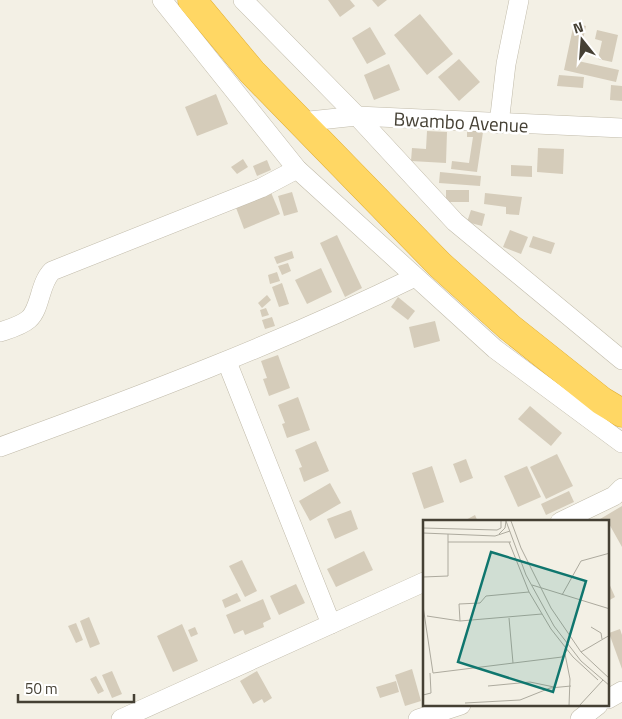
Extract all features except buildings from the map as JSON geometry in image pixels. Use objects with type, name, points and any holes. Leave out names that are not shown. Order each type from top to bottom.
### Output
[{"type":"highway","points":[[192,0],[252,72],[440,265],[509,328],[602,401],[622,413]]},
{"type":"street","points":[[162,0],[297,169],[495,349],[622,443]]},
{"type":"street","points":[[243,0],[357,116],[456,222],[622,360]]},
{"type":"street","points":[[498,124],[506,64],[519,0]]},
{"type":"street","name":"Bwambo Avenue","points":[[300,122],[357,116],[498,124],[622,128]]},
{"type":"street","points":[[0,332],[24,323],[30,318],[34,312],[46,277],[52,271],[261,188],[297,169]]},
{"type":"street","points":[[0,447],[227,362],[352,308],[415,277]]},
{"type":"street","points":[[227,362],[331,624]]},
{"type":"street","points":[[564,520],[614,496],[622,488]]},
{"type":"street","points":[[121,719],[423,582]]},
{"type":"street","points":[[610,698],[622,690]]},
{"type":"street","points":[[418,719],[457,706]]},
{"type":"street","points":[[580,719],[597,706]]}]
